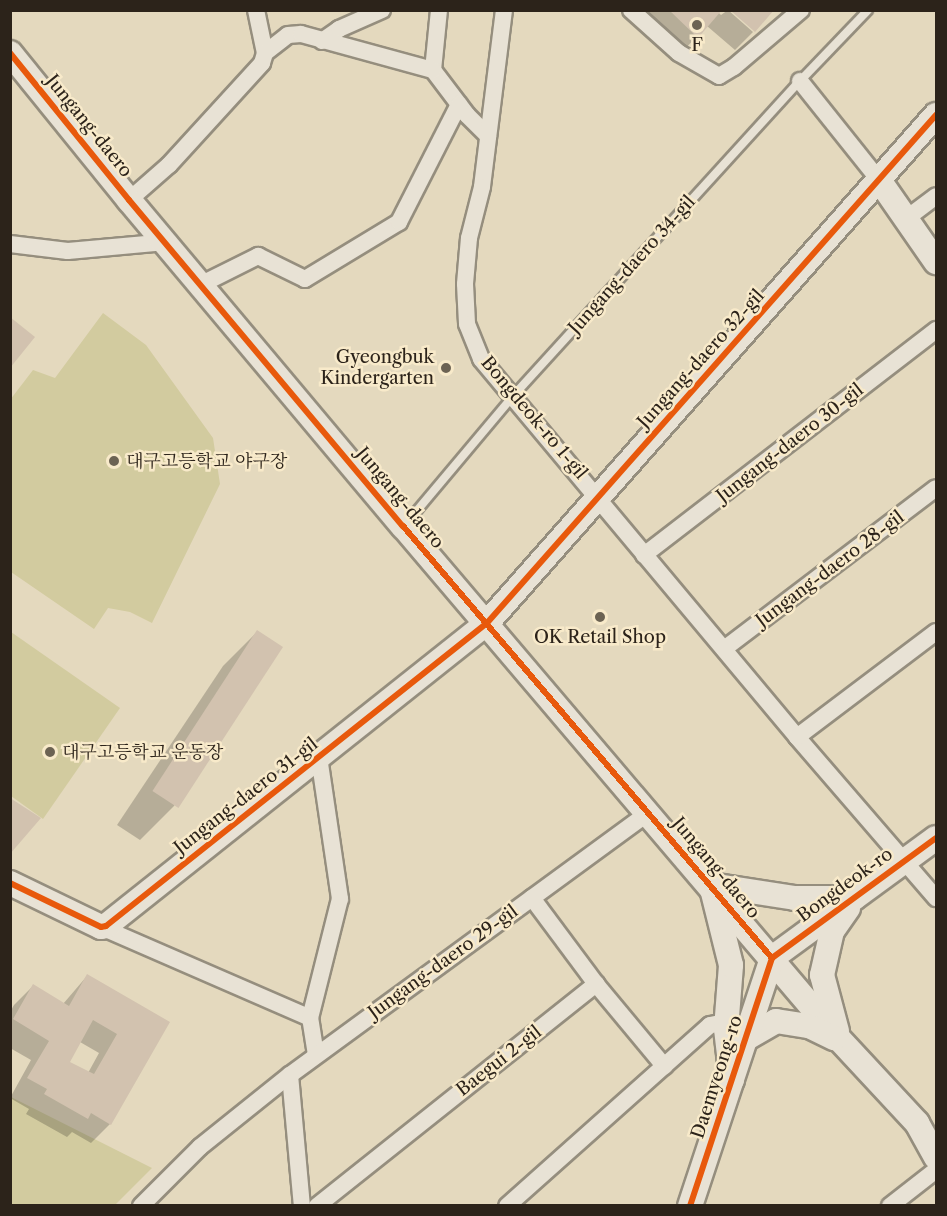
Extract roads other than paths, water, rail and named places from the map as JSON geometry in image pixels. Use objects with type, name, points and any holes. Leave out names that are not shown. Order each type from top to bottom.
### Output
[{"type":"main road","name":"Jungang-daero","points":[[10,53],[129,200],[202,284],[403,526],[649,812],[840,1040],[927,1130],[936,1157]]},
{"type":"main road","name":"Jungang-daero 32-gil","points":[[487,623],[936,115]]},
{"type":"main road","points":[[879,180],[936,262]]},
{"type":"main road","name":"Jungang-daero 31-gil","points":[[101,927],[106,926],[487,623]]},
{"type":"main road","name":"Bongdeok-ro","points":[[772,958],[936,838]]},
{"type":"main road","points":[[10,883],[101,927]]},
{"type":"main road","points":[[732,1080],[726,1022],[731,965],[711,885],[795,898],[855,897]]},
{"type":"main road","points":[[840,1040],[822,975],[832,931],[855,897]]},
{"type":"main road","name":"Daemyeong-ro","points":[[690,1206],[772,958]]},
{"type":"main road","points":[[745,1039],[776,1022],[809,1026],[840,1040]]},
{"type":"street","points":[[129,200],[169,165],[262,63],[265,53],[256,10]]},
{"type":"street","points":[[322,41],[339,29],[382,10]]},
{"type":"street","points":[[433,70],[439,10]]},
{"type":"street","name":"Bongdeok-ro 1-gil","points":[[504,10],[482,187],[469,238],[465,284],[467,324],[482,359],[797,737],[936,898]]},
{"type":"street","points":[[631,10],[679,53],[719,76],[735,67],[801,10]]},
{"type":"street","points":[[265,53],[288,35],[301,34],[433,70],[488,136]]},
{"type":"street","points":[[800,81],[879,180]]},
{"type":"street","points":[[202,284],[258,256],[305,279],[399,222],[459,104]]},
{"type":"street","points":[[907,218],[936,196]]},
{"type":"street","points":[[10,244],[68,251],[166,242]]},
{"type":"street","name":"Jungang-daero 30-gil","points":[[645,555],[936,330]]},
{"type":"street","name":"Jungang-daero 28-gil","points":[[724,649],[936,488]]},
{"type":"street","points":[[797,737],[936,632]]},
{"type":"street","name":"Jungang-daero 31-gil","points":[[316,1055],[310,1018],[340,899],[319,757]]},
{"type":"street","name":"Jungang-daero 29-gil","points":[[141,1206],[200,1147],[290,1075],[649,812]]},
{"type":"street","points":[[532,898],[596,984],[664,1066]]},
{"type":"street","points":[[101,927],[310,1018]]},
{"type":"street","name":"Baegui 2-gil","points":[[317,1206],[596,984]]},
{"type":"street","points":[[507,1206],[710,1024],[726,1022]]},
{"type":"street","points":[[290,1075],[302,1206]]},
{"type":"street","points":[[890,1206],[936,1170]]},
{"type":"lane","name":"Jungang-daero 34-gil","points":[[403,526],[513,396],[800,81],[868,10]]},
{"type":"place","name":"F","points":[[697,25]]},
{"type":"place","name":"Gyeongbuk Kindergarten","points":[[446,368]]},
{"type":"place","name":"대구고등학교 야구장","points":[[114,461]]},
{"type":"place","name":"OK Retail Shop","points":[[600,617]]},
{"type":"place","name":"대구고등학교 운동장","points":[[50,752]]}]
